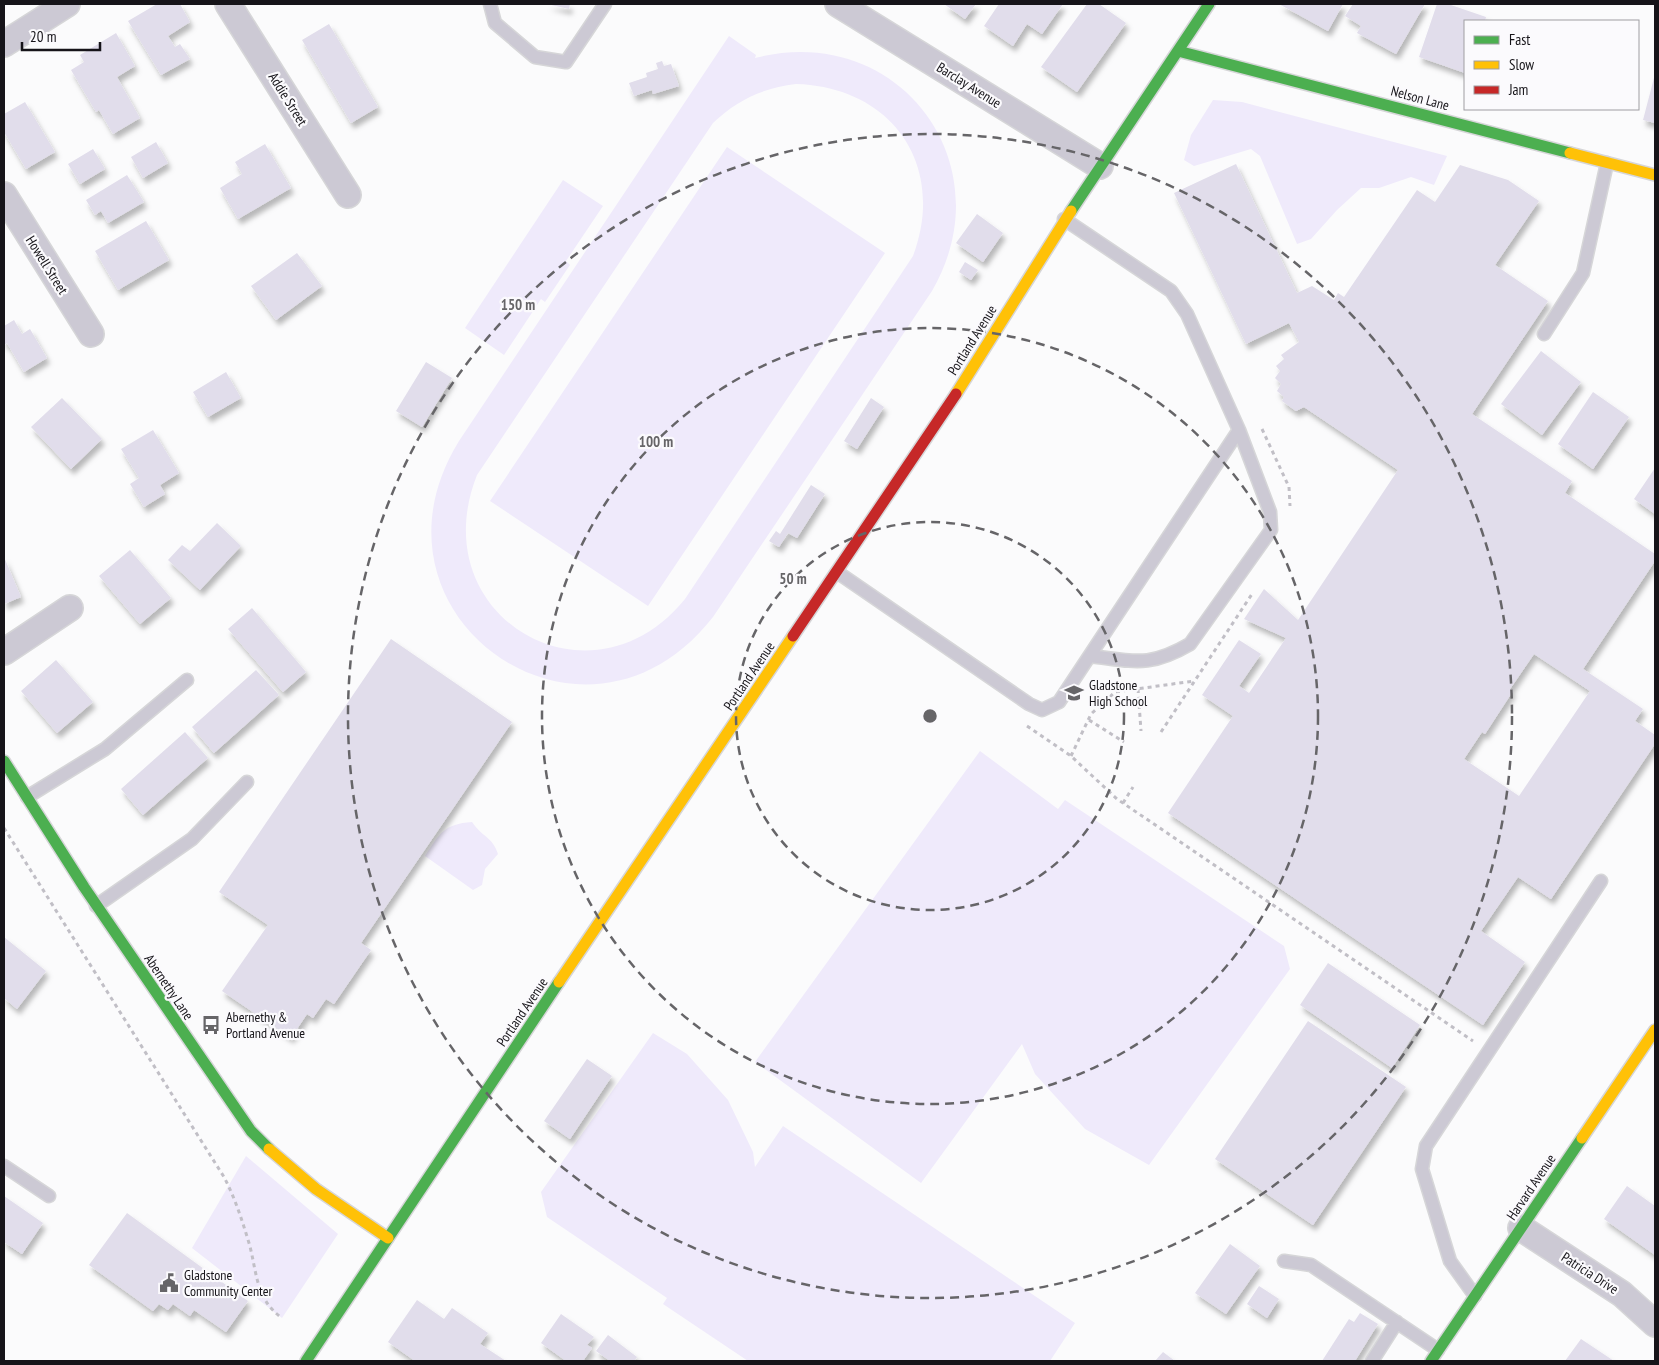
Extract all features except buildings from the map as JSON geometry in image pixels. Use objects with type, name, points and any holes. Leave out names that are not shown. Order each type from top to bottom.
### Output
[{"type":"street","points":[[4,44],[67,4]]},
{"type":"street","name":"Addie Street","points":[[228,4],[348,195]]},
{"type":"street","name":"Barclay Avenue","points":[[838,4],[1100,166]]},
{"type":"street","name":"Portland Avenue","points":[[314,1358],[388,1238],[984,352],[1030,272],[1064,219],[1209,4]]},
{"type":"street","name":"Nelson Lane","points":[[1178,51],[1655,175]]},
{"type":"street","name":"Howell Street","points":[[4,195],[91,334]]},
{"type":"street","points":[[4,652],[70,608]]},
{"type":"street","name":"Abernethy Lane","points":[[4,761],[96,906],[232,1106],[262,1144],[303,1180],[388,1238]]},
{"type":"street","name":"Harvard Avenue","points":[[1431,1361],[1655,1030]]},
{"type":"street","name":"Patricia Drive","points":[[1521,1228],[1622,1294],[1655,1324]]},
{"type":"lane","points":[[490,4],[495,23],[535,57],[566,62],[605,4]]},
{"type":"lane","points":[[1544,334],[1583,272],[1607,162]]},
{"type":"lane","points":[[1064,219],[1171,291],[1187,314],[1239,430],[1270,512],[1271,530],[1190,644],[1170,656],[1145,662],[1090,656]]},
{"type":"lane","points":[[837,572],[1029,704],[1042,710],[1059,702],[1239,430]]},
{"type":"lane","points":[[27,797],[105,749],[187,680]]},
{"type":"lane","points":[[96,906],[192,839],[247,782]]},
{"type":"lane","points":[[1475,1296],[1450,1261],[1422,1169],[1426,1146],[1601,881]]},
{"type":"lane","points":[[4,1166],[49,1196]]},
{"type":"lane","points":[[1284,1261],[1311,1265],[1438,1350]]},
{"type":"lane","points":[[1372,1361],[1397,1322]]},
{"type":"path","points":[[1071,756],[1091,714],[1115,692],[1195,681]]},
{"type":"path","points":[[1138,689],[1141,731]]},
{"type":"path","points":[[1089,720],[1124,742]]},
{"type":"path","points":[[1022,723],[1071,756],[1123,803],[1488,1052]]},
{"type":"path","points":[[1123,803],[1133,787]]},
{"type":"path","points":[[4,828],[220,1169],[236,1203],[249,1244],[260,1292],[269,1307],[282,1318]]},
{"type":"shaded area","points":[[729,36],[756,55],[755,58],[807,52],[853,61],[893,82],[925,113],[946,151],[956,195],[952,243],[932,291],[713,617],[661,664],[604,683],[548,680],[498,656],[458,617],[435,565],[434,506],[459,441]],"holes":[[[796,84],[830,89],[860,99],[884,116],[903,137],[916,162],[923,191],[922,223],[913,256],[685,599],[646,633],[605,649],[563,648],[524,634],[493,607],[473,570],[466,526],[477,475],[713,123],[731,108],[751,96],[772,89]]]},
{"type":"shaded area","points":[[1213,100],[1242,102],[1447,156],[1434,185],[1411,177],[1379,188],[1361,188],[1337,210],[1311,239],[1297,244],[1260,156],[1251,149],[1194,166],[1184,160],[1191,135]]},
{"type":"shaded area","points":[[727,147],[885,253],[648,606],[490,501]]},
{"type":"shaded area","points":[[563,180],[603,206],[566,261],[570,265],[545,302],[541,299],[504,355],[465,328]]},
{"type":"shaded area","points":[[980,751],[1058,809],[1065,800],[1284,946],[1290,969],[1149,1165],[1085,1129],[1035,1074],[1022,1044],[921,1183],[755,1062]]},
{"type":"shaded area","points":[[472,822],[490,840],[498,854],[485,869],[482,885],[473,890],[425,856],[444,831],[455,825]]},
{"type":"shaded area","points":[[653,1033],[687,1054],[728,1100],[753,1152],[755,1167],[783,1126],[1075,1323],[1050,1361],[748,1361],[663,1304],[667,1298],[547,1217],[541,1192]]},
{"type":"shaded area","points":[[246,1156],[338,1234],[282,1318],[192,1248]]},
{"type":"traffic: fast","points":[[1071,211],[1209,4]]},
{"type":"traffic: fast","points":[[1178,51],[1570,153]]},
{"type":"traffic: fast","points":[[4,761],[84,887],[251,1131],[269,1149]]},
{"type":"traffic: fast","points":[[306,1361],[559,982]]},
{"type":"traffic: fast","points":[[1431,1361],[1582,1138]]},
{"type":"traffic: slow","points":[[1570,153],[1655,175]]},
{"type":"traffic: slow","points":[[956,394],[1071,211]]},
{"type":"traffic: slow","points":[[559,982],[793,636]]},
{"type":"traffic: slow","points":[[1582,1138],[1655,1030]]},
{"type":"traffic: slow","points":[[269,1149],[316,1189],[388,1238]]},
{"type":"traffic: jam","points":[[793,636],[956,394]]},
{"type":"place","name":"Gladstone High School","points":[[1074,693]]},
{"type":"place","name":"Abernethy & Portland Avenue","points":[[211,1025]]},
{"type":"place","name":"Gladstone Community Center","points":[[169,1283]]}]
